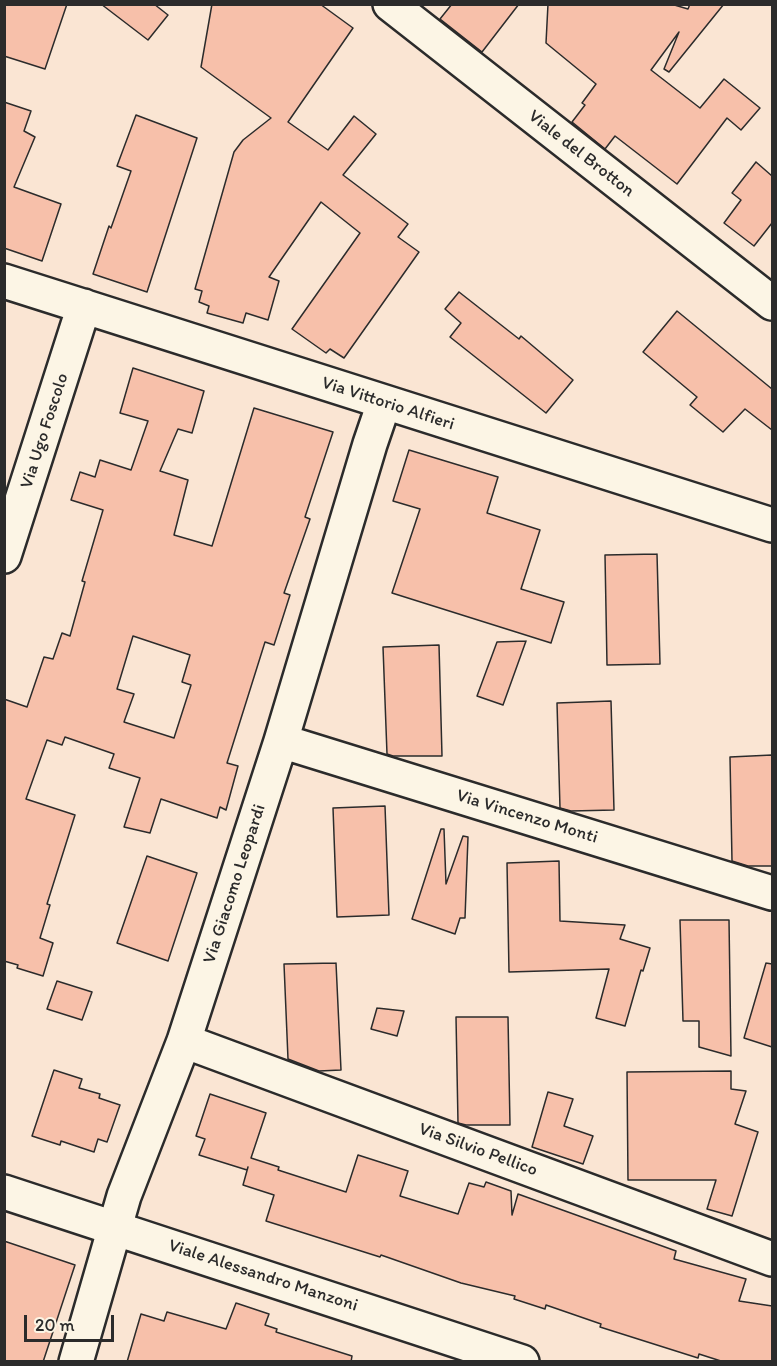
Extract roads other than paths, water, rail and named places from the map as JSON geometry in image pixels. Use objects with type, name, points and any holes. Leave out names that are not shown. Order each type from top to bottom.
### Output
[{"type":"street","name":"Viale del Brotton","points":[[390,4],[772,303]]},
{"type":"street","name":"Via Vittorio Alfieri","points":[[4,282],[772,525]]},
{"type":"street","name":"Via Ugo Foscolo","points":[[4,556],[84,306]]},
{"type":"street","name":"Via Giacomo Leopardi","points":[[76,1362],[124,1196],[184,1041],[281,741],[384,403]]},
{"type":"street","name":"Via Vincenzo Monti","points":[[281,741],[772,893]]},
{"type":"street","name":"Via Silvio Pellico","points":[[184,1041],[772,1259]]},
{"type":"street","name":"Viale Alessandro Manzoni","points":[[4,1192],[522,1362]]}]
